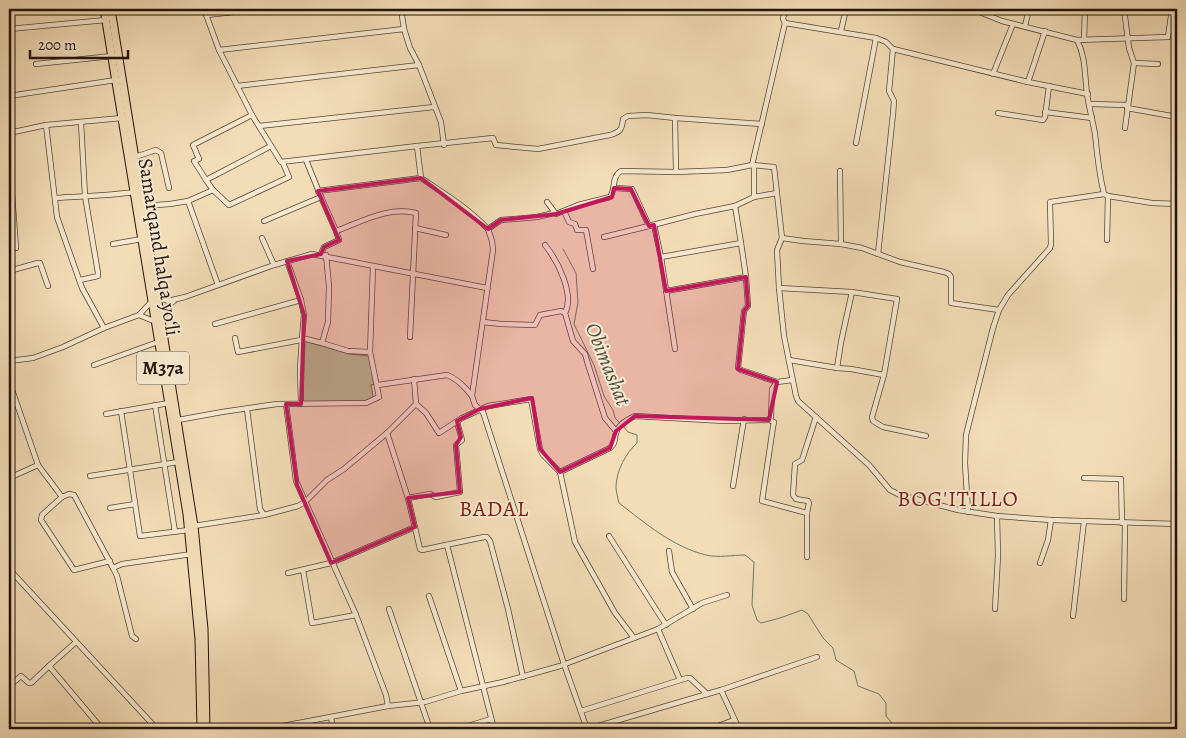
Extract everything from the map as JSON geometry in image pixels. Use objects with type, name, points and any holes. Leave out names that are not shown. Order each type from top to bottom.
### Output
[{"type":"highway","name":"Samarqand halqa yoʻli","points":[[104,9],[134,192],[158,295],[158,342],[178,420],[199,598],[206,698],[206,729]]},
{"type":"highway","name":"Samarqand halqa yoʻli","points":[[111,9],[143,206],[144,240],[152,301],[158,320],[170,392],[169,402],[178,462],[191,528],[192,554],[199,598],[201,729]]},
{"type":"street","points":[[204,9],[219,50],[237,86],[252,115],[283,163],[289,177],[229,205],[213,190],[194,161],[199,159],[192,145],[252,115]]},
{"type":"street","points":[[206,15],[264,9]]},
{"type":"street","points":[[401,9],[404,29],[410,48],[419,65],[440,122],[444,145]]},
{"type":"street","points":[[754,197],[753,165],[785,23],[783,19],[785,9]]},
{"type":"street","points":[[841,31],[846,9]]},
{"type":"street","points":[[972,9],[1002,21],[1077,40],[1168,36],[1172,9]]},
{"type":"street","points":[[1025,26],[1029,9]]},
{"type":"street","points":[[1084,40],[1085,9]]},
{"type":"street","points":[[1124,9],[1134,63],[1125,128]]},
{"type":"street","points":[[9,30],[106,20]]},
{"type":"street","points":[[785,23],[876,38],[886,42],[893,49],[993,74],[1088,94]]},
{"type":"street","points":[[993,74],[1013,24]]},
{"type":"street","points":[[219,50],[404,29]]},
{"type":"street","points":[[1169,29],[1177,30]]},
{"type":"street","points":[[1028,82],[1045,31]]},
{"type":"street","points":[[856,143],[876,38]]},
{"type":"street","points":[[1077,40],[1082,48],[1086,67],[1098,171],[1106,195],[1106,240]]},
{"type":"street","points":[[878,254],[894,101],[889,91],[893,49]]},
{"type":"street","points":[[36,64],[112,56]]},
{"type":"street","points":[[1134,63],[1158,64]]},
{"type":"street","points":[[237,86],[419,65]]},
{"type":"street","points":[[9,96],[116,80]]},
{"type":"street","points":[[998,113],[1043,120],[1049,86]]},
{"type":"street","points":[[1090,104],[1128,106],[1177,116]]},
{"type":"street","points":[[259,126],[434,107]]},
{"type":"street","points":[[1045,112],[1092,118]]},
{"type":"street","points":[[283,163],[493,138],[496,145],[538,149],[610,136],[619,132],[624,119],[628,116],[647,115],[762,124]]},
{"type":"street","points":[[9,133],[46,125],[122,118]]},
{"type":"street","points":[[675,118],[676,172]]},
{"type":"street","points":[[80,280],[98,276],[85,196],[81,122]]},
{"type":"street","points":[[46,125],[57,218],[80,280],[104,328]]},
{"type":"street","points":[[206,180],[271,146]]},
{"type":"street","points":[[417,146],[421,178]]},
{"type":"street","points":[[135,157],[156,150],[161,153],[169,188]]},
{"type":"street","points":[[306,160],[339,240],[324,247],[328,286],[328,322],[322,343]]},
{"type":"street","points":[[488,229],[501,220],[556,214],[578,205],[610,197],[614,188],[615,176],[621,171],[676,172],[727,170],[753,165],[774,167],[782,238],[777,250],[779,288],[784,336],[798,401],[869,465],[890,490],[900,495],[968,512],[997,516],[1051,520],[1177,524]]},
{"type":"street","points":[[840,171],[841,244]]},
{"type":"street","points":[[9,172],[16,248]]},
{"type":"street","points":[[318,191],[421,178],[465,207],[488,229],[493,250],[472,396]]},
{"type":"street","points":[[614,188],[632,189],[651,226],[661,257],[675,349]]},
{"type":"street","points":[[143,206],[188,201],[213,190]]},
{"type":"street","points":[[55,198],[95,197],[134,192]]},
{"type":"street","points":[[604,236],[735,206],[754,197],[777,193]]},
{"type":"street","points":[[968,512],[965,463],[966,435],[999,310],[1008,295],[1050,248],[1050,202],[1106,195],[1152,203],[1177,204]]},
{"type":"street","points":[[264,221],[321,197]]},
{"type":"street","points":[[188,201],[218,285]]},
{"type":"street","points":[[548,202],[554,213]]},
{"type":"street","points":[[735,206],[746,277],[748,306],[744,311],[738,368],[777,382],[792,380]]},
{"type":"street","points":[[336,231],[380,215],[401,211],[416,213],[410,337]]},
{"type":"street","points":[[564,211],[569,222],[574,224],[577,230],[586,230],[593,270]]},
{"type":"street","points":[[415,228],[446,235]]},
{"type":"street","points":[[262,238],[274,265]]},
{"type":"street","points":[[782,238],[862,248],[900,262],[949,274],[951,304],[999,310]]},
{"type":"street","points":[[113,244],[144,240]]},
{"type":"street","points":[[661,257],[741,243]]},
{"type":"street","points":[[544,245],[559,265],[564,279],[568,308],[565,314],[573,341],[585,354],[605,418],[616,431]]},
{"type":"street","points":[[158,295],[168,301],[177,299],[302,256],[324,255],[488,288]]},
{"type":"street","points":[[287,261],[304,315],[300,370],[301,404]]},
{"type":"street","points":[[9,271],[38,262],[48,286]]},
{"type":"street","points":[[178,420],[286,404],[366,403],[379,397],[370,352],[373,266]]},
{"type":"street","points":[[666,291],[746,277]]},
{"type":"street","points":[[779,288],[852,292],[897,299],[884,375],[872,418],[873,421],[884,427],[926,436]]},
{"type":"street","points":[[837,368],[852,292]]},
{"type":"street","points":[[139,315],[158,320],[165,308],[177,299]]},
{"type":"street","points":[[215,324],[300,300]]},
{"type":"street","points":[[9,361],[33,358],[63,347],[104,328],[139,315],[152,301]]},
{"type":"street","points":[[483,322],[535,324],[540,315],[561,311],[565,314]]},
{"type":"street","points":[[235,338],[238,352],[300,340],[302,338],[348,351],[370,352]]},
{"type":"street","points":[[94,366],[158,342]]},
{"type":"street","points":[[789,360],[884,375]]},
{"type":"street","points":[[378,385],[443,375],[451,376],[468,390],[475,405],[483,412],[564,664],[588,729],[721,690],[817,657]]},
{"type":"street","points":[[414,379],[416,404],[426,413],[438,433],[480,409],[531,399],[540,449],[560,472],[575,542],[615,613],[634,638]]},
{"type":"street","points":[[9,381],[38,465],[62,497]]},
{"type":"street","points":[[769,420],[771,417],[772,389],[777,382]]},
{"type":"street","points":[[106,414],[169,402]]},
{"type":"street","points":[[286,404],[296,481],[331,563],[356,615],[386,695],[388,706]]},
{"type":"street","points":[[121,411],[140,536],[175,532],[264,515],[298,506],[306,502],[324,482],[387,433],[416,404]]},
{"type":"street","points":[[156,405],[175,532]]},
{"type":"street","points":[[246,409],[260,509],[264,515]]},
{"type":"street","points":[[560,472],[610,448],[615,442],[616,431],[635,416],[725,421],[744,419],[769,420],[774,422],[762,501],[763,503],[807,513]]},
{"type":"street","points":[[807,557],[807,513],[809,503],[808,501],[796,499],[793,495],[794,471],[795,464],[802,460],[816,417]]},
{"type":"street","points":[[733,486],[744,419]]},
{"type":"street","points":[[408,498],[430,494],[436,497],[460,492],[456,445],[462,438],[457,422]]},
{"type":"street","points":[[387,433],[408,498],[420,550],[484,537],[487,537],[490,541],[523,677]]},
{"type":"street","points":[[90,476],[178,462]]},
{"type":"street","points":[[9,478],[38,465]]},
{"type":"street","points":[[1084,478],[1121,479],[1124,523],[1124,599]]},
{"type":"street","points":[[110,561],[74,570],[41,520],[42,515],[62,497],[69,494],[74,495],[110,561],[117,576],[132,636],[136,639]]},
{"type":"street","points":[[110,508],[134,504]]},
{"type":"street","points":[[995,609],[998,556],[996,549],[997,516]]},
{"type":"street","points":[[1040,563],[1048,540],[1051,520]]},
{"type":"street","points":[[1073,616],[1084,520]]},
{"type":"street","points":[[288,573],[331,563],[415,526]]},
{"type":"street","points":[[609,536],[666,625]]},
{"type":"street","points":[[447,545],[494,729]]},
{"type":"street","points":[[669,551],[672,572],[692,609]]},
{"type":"street","points":[[113,568],[122,564],[192,554]]},
{"type":"street","points":[[9,568],[157,729]]},
{"type":"street","points":[[303,570],[312,623],[356,615]]},
{"type":"street","points":[[267,729],[388,706],[421,703],[462,690],[523,677],[560,666],[658,629],[710,600],[727,595]]},
{"type":"street","points":[[429,596],[462,690]]},
{"type":"street","points":[[389,609],[430,729]]},
{"type":"street","points":[[658,629],[680,680]]},
{"type":"street","points":[[9,686],[22,676],[31,683],[76,642]]},
{"type":"street","points":[[49,666],[102,729]]},
{"type":"street","points":[[581,711],[690,678],[707,694]]},
{"type":"street","points":[[721,690],[739,729]]},
{"type":"street","points":[[331,718],[333,729]]},
{"type":"street","points":[[458,729],[491,719]]},
{"type":"street","points":[[710,729],[734,720]]},
{"type":"highlighted area","points":[[421,178],[488,229],[501,220],[556,214],[612,197],[614,188],[631,189],[649,226],[654,225],[666,291],[746,277],[748,306],[744,311],[738,369],[777,382],[769,420],[635,416],[616,431],[610,448],[560,472],[540,449],[532,398],[480,409],[457,421],[461,437],[456,445],[460,492],[408,498],[415,527],[331,563],[297,485],[286,404],[301,404],[304,315],[287,261],[321,254],[324,247],[339,240],[318,191]]},
{"type":"green space","points":[[305,341],[349,354],[369,356],[375,384],[371,385],[374,401],[368,403],[303,402]]},
{"type":"waterway","name":"Obimashat","points":[[563,249],[576,273],[578,302],[574,324],[594,365],[604,396],[613,410],[615,418],[620,423]]},
{"type":"waterway","name":"Obimashat","points":[[623,426],[628,432],[637,435],[637,443],[626,457],[616,481],[619,503],[660,534],[682,546],[711,556],[745,555],[754,562],[752,605],[757,620],[761,623],[802,610],[808,614],[823,638],[833,648],[836,660],[854,671],[858,686],[879,694],[886,703],[886,716],[897,729]]},
{"type":"district","name":"BOG'ITILLO","points":[[958,499]]},
{"type":"district","name":"BADAL","points":[[494,509]]}]
